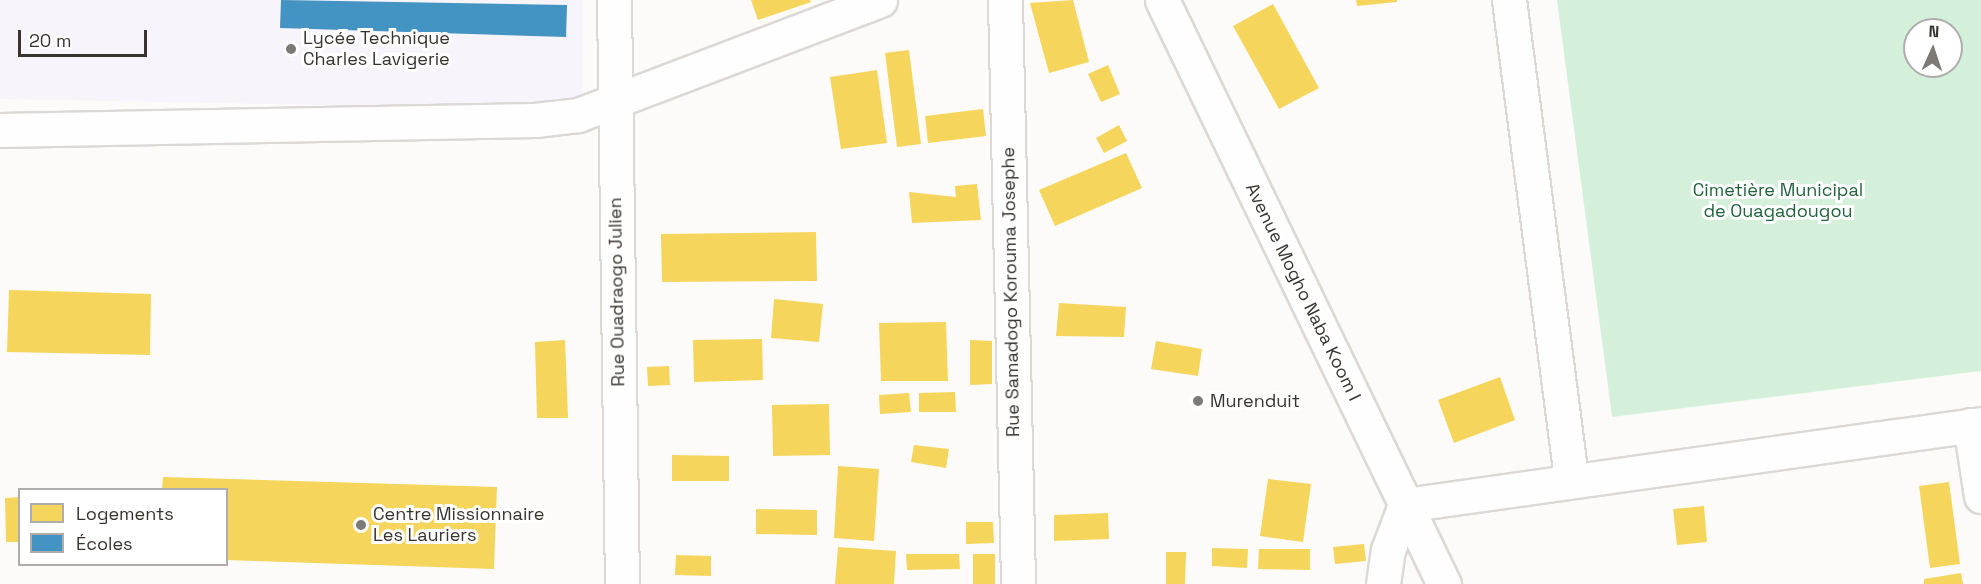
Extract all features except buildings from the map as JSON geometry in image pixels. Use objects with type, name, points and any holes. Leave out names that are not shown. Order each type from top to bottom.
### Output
[{"type":"street","name":"Rue Ouadraogo Julien","points":[[614,0],[622,584]]},
{"type":"street","points":[[0,130],[535,120],[614,102],[880,0]]},
{"type":"street","name":"Rue Samadogo Korouma Josephe","points":[[1005,0],[1018,584]]},
{"type":"street","name":"Avenue Mogho Naba Koom I","points":[[1162,0],[1444,584]]},
{"type":"street","points":[[1509,0],[1571,478]]},
{"type":"street","points":[[1383,584],[1388,550],[1405,505],[1571,478],[1976,425],[1981,496]]},
{"type":"shaded area","name":"Lycée Technique Charles Lavigerie","points":[[0,0],[583,0],[582,110],[0,99]]},
{"type":"green space","name":"Cimetière Municipal de Ouagadougou","points":[[1557,0],[1981,0],[1981,371],[1612,417]]},
{"type":"place","name":"Lycée Technique Charles Lavigerie","points":[[291,49]]},
{"type":"place","name":"Murenduit","points":[[1198,401]]},
{"type":"place","name":"Centre Missionnaire Les Lauriers","points":[[361,525]]}]
